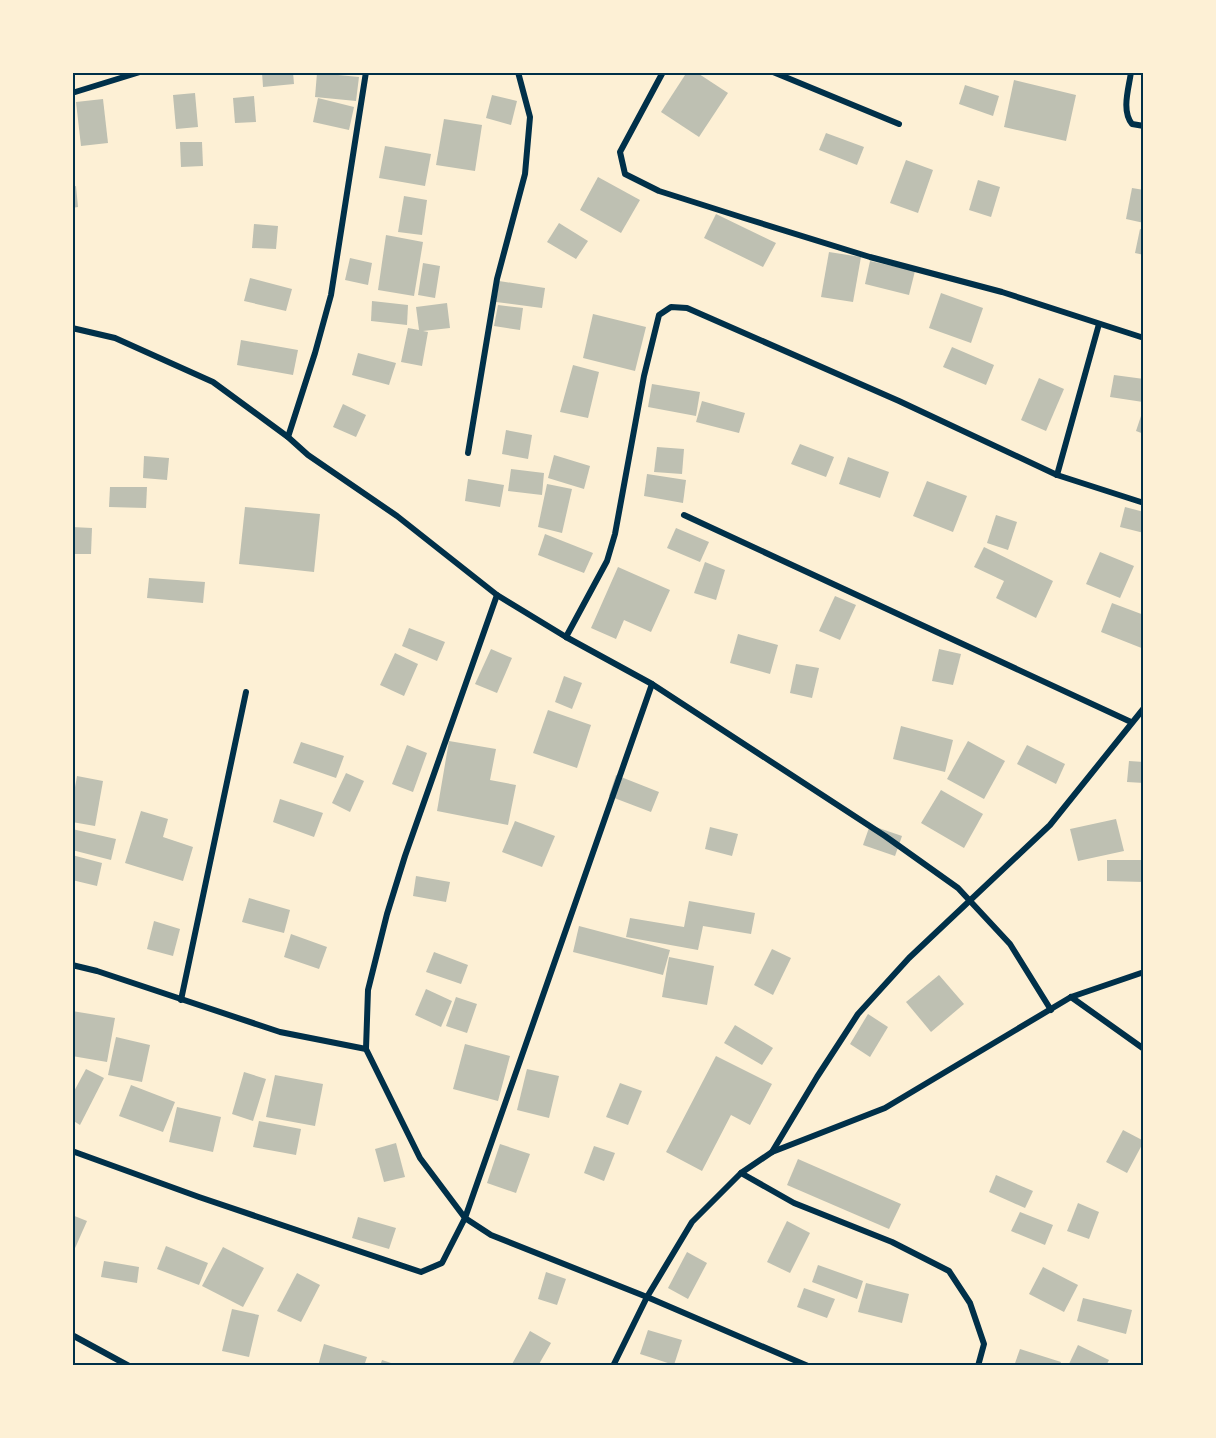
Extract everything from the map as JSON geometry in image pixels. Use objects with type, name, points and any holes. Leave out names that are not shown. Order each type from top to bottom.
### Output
[{"type":"street","points":[[72,93],[140,72]]},
{"type":"street","points":[[288,437],[331,295],[366,72]]},
{"type":"street","points":[[468,453],[497,279],[525,174],[530,117],[518,72]]},
{"type":"street","points":[[663,72],[620,152],[625,174],[659,191],[744,218],[1002,292],[1144,338]]},
{"type":"street","points":[[773,72],[899,124]]},
{"type":"street","points":[[1131,72],[1127,118],[1132,124],[1144,126]]},
{"type":"street","points":[[566,637],[607,561],[615,534],[644,376],[658,315],[671,307],[687,308],[720,322],[899,400],[1057,475],[1144,503]]},
{"type":"street","points":[[1057,475],[1099,324]]},
{"type":"street","points":[[72,328],[114,338],[213,382],[288,437],[308,455],[397,516],[496,595],[652,684],[885,836],[958,888],[1010,944],[1051,1010]]},
{"type":"street","points":[[684,515],[1131,722]]},
{"type":"street","points":[[496,595],[387,914],[368,990],[366,1049],[420,1158],[465,1218],[491,1235],[647,1297],[808,1366]]},
{"type":"street","points":[[72,1151],[421,1272],[442,1263],[465,1218],[652,684]]},
{"type":"street","points":[[180,1000],[246,693]]},
{"type":"street","points":[[772,1152],[858,1014],[909,958],[1050,825],[1144,708]]},
{"type":"street","points":[[72,965],[97,971],[280,1032],[366,1049]]},
{"type":"street","points":[[613,1366],[647,1297],[692,1222],[741,1173],[772,1152],[885,1108],[1071,997],[1144,972]]},
{"type":"street","points":[[1071,997],[1144,1049]]},
{"type":"street","points":[[741,1173],[794,1203],[892,1242],[950,1271],[970,1303],[984,1344],[978,1366]]},
{"type":"street","points":[[72,1335],[129,1366]]},
{"type":"building","points":[[262,72],[293,72],[294,84],[263,87]]},
{"type":"building","points":[[687,72],[696,72],[728,93],[699,137],[661,112]]},
{"type":"building","points":[[317,73],[359,77],[356,101],[315,97]]},
{"type":"building","points":[[1014,80],[1076,95],[1066,141],[1004,127]]},
{"type":"building","points":[[965,85],[999,96],[993,116],[959,104]]},
{"type":"building","points":[[195,93],[198,127],[176,129],[173,95]]},
{"type":"building","points":[[492,95],[517,101],[511,125],[486,118]]},
{"type":"building","points":[[254,96],[256,122],[235,123],[233,98]]},
{"type":"building","points":[[318,98],[354,107],[349,130],[313,122]]},
{"type":"building","points":[[103,99],[108,143],[81,146],[76,102]]},
{"type":"building","points":[[444,119],[482,125],[475,171],[436,165]]},
{"type":"building","points":[[826,133],[864,147],[857,165],[819,150]]},
{"type":"building","points":[[180,142],[202,142],[203,166],[181,167]]},
{"type":"building","points":[[385,146],[431,154],[425,186],[379,178]]},
{"type":"building","points":[[906,160],[933,170],[918,213],[890,203]]},
{"type":"building","points":[[598,177],[640,200],[621,233],[580,210]]},
{"type":"building","points":[[978,180],[1000,187],[991,217],[969,210]]},
{"type":"building","points":[[76,186],[78,207],[72,208],[72,187]]},
{"type":"building","points":[[1132,188],[1144,190],[1144,223],[1126,219]]},
{"type":"building","points":[[404,196],[427,200],[422,235],[398,232]]},
{"type":"building","points":[[716,214],[776,243],[763,267],[704,238]]},
{"type":"building","points":[[559,223],[588,241],[576,259],[547,242]]},
{"type":"building","points":[[254,224],[278,226],[276,249],[252,248]]},
{"type":"building","points":[[1140,229],[1144,230],[1144,255],[1135,253]]},
{"type":"building","points":[[386,235],[423,242],[414,296],[378,290]]},
{"type":"building","points":[[829,252],[861,257],[853,302],[821,297]]},
{"type":"building","points":[[350,258],[372,263],[368,285],[345,280]]},
{"type":"building","points":[[870,261],[915,271],[909,295],[865,284]]},
{"type":"building","points":[[423,263],[440,266],[435,298],[418,295]]},
{"type":"building","points":[[250,278],[292,289],[286,311],[244,301]]},
{"type":"building","points":[[499,281],[545,288],[542,308],[496,302]]},
{"type":"building","points":[[941,293],[983,308],[971,343],[929,328]]},
{"type":"building","points":[[372,301],[408,305],[407,325],[371,321]]},
{"type":"building","points":[[447,303],[450,328],[423,331],[428,332],[422,366],[401,362],[408,328],[419,330],[416,307]]},
{"type":"building","points":[[498,305],[523,308],[520,330],[494,326]]},
{"type":"building","points":[[593,314],[646,327],[635,371],[583,358]]},
{"type":"building","points":[[241,340],[298,350],[293,375],[237,365]]},
{"type":"building","points":[[952,347],[994,365],[986,385],[943,367]]},
{"type":"building","points":[[358,353],[396,363],[389,385],[352,375]]},
{"type":"building","points":[[573,365],[599,372],[588,418],[560,412]]},
{"type":"building","points":[[1114,375],[1144,379],[1143,402],[1110,397]]},
{"type":"building","points":[[1039,378],[1064,389],[1046,431],[1021,420]]},
{"type":"building","points":[[652,384],[700,392],[696,416],[648,407]]},
{"type":"building","points":[[702,401],[745,413],[739,433],[696,422]]},
{"type":"building","points":[[343,404],[366,415],[356,437],[333,427]]},
{"type":"building","points":[[1144,407],[1144,434],[1136,431]]},
{"type":"building","points":[[506,430],[532,435],[528,459],[502,454]]},
{"type":"building","points":[[800,444],[834,457],[826,477],[791,464]]},
{"type":"building","points":[[657,447],[684,449],[682,474],[654,472]]},
{"type":"building","points":[[554,455],[590,466],[584,489],[548,478]]},
{"type":"building","points":[[144,456],[169,458],[167,480],[143,478]]},
{"type":"building","points":[[848,457],[889,472],[880,498],[839,484]]},
{"type":"building","points":[[511,469],[544,473],[542,495],[508,491]]},
{"type":"building","points":[[647,474],[686,480],[683,503],[644,496]]},
{"type":"building","points":[[468,479],[504,485],[500,507],[465,501]]},
{"type":"building","points":[[927,481],[967,496],[953,532],[913,516]]},
{"type":"building","points":[[547,484],[572,489],[562,533],[538,527]]},
{"type":"building","points":[[110,487],[147,487],[146,508],[109,507]]},
{"type":"building","points":[[245,507],[320,514],[314,572],[239,564]]},
{"type":"building","points":[[1125,507],[1144,512],[1144,533],[1120,527]]},
{"type":"building","points":[[996,515],[1017,522],[1008,550],[987,543]]},
{"type":"building","points":[[72,527],[92,528],[91,554],[72,554]]},
{"type":"building","points":[[676,528],[709,542],[700,562],[667,548]]},
{"type":"building","points":[[545,534],[593,553],[584,573],[538,555]]},
{"type":"building","points":[[984,547],[1053,581],[1036,618],[996,598],[1004,581],[974,567]]},
{"type":"building","points":[[1100,552],[1134,566],[1120,598],[1086,584]]},
{"type":"building","points":[[705,562],[725,570],[716,600],[694,593]]},
{"type":"building","points":[[618,567],[670,590],[651,632],[624,620],[616,639],[591,628]]},
{"type":"building","points":[[149,578],[205,582],[203,603],[147,598]]},
{"type":"building","points":[[835,596],[856,605],[840,640],[819,631]]},
{"type":"building","points":[[1112,603],[1144,615],[1144,649],[1101,632]]},
{"type":"building","points":[[409,628],[445,642],[437,661],[402,646]]},
{"type":"building","points":[[738,634],[778,645],[770,674],[730,663]]},
{"type":"building","points":[[491,649],[512,658],[497,693],[475,684]]},
{"type":"building","points":[[939,649],[961,654],[953,685],[932,681]]},
{"type":"building","points":[[395,653],[418,664],[404,696],[380,685]]},
{"type":"building","points":[[796,664],[819,668],[812,698],[790,693]]},
{"type":"building","points":[[564,676],[582,683],[572,709],[555,702]]},
{"type":"building","points":[[548,710],[591,725],[577,768],[533,753]]},
{"type":"building","points":[[901,726],[953,740],[945,772],[893,759]]},
{"type":"building","points":[[449,741],[496,749],[490,780],[516,785],[508,825],[437,811]]},
{"type":"building","points":[[968,741],[1005,761],[984,799],[947,779]]},
{"type":"building","points":[[301,742],[344,756],[336,778],[293,763]]},
{"type":"building","points":[[407,745],[427,753],[413,792],[392,784]]},
{"type":"building","points":[[1027,745],[1065,764],[1056,784],[1017,764]]},
{"type":"building","points":[[1129,761],[1144,762],[1144,783],[1127,782]]},
{"type":"building","points":[[346,773],[364,781],[350,812],[332,803]]},
{"type":"building","points":[[616,775],[659,792],[651,812],[609,796]]},
{"type":"building","points":[[77,776],[103,781],[95,826],[72,822],[72,804]]},
{"type":"building","points":[[941,790],[983,814],[964,848],[921,823]]},
{"type":"building","points":[[280,799],[323,813],[314,837],[273,822]]},
{"type":"building","points":[[141,811],[168,819],[163,837],[193,847],[183,881],[125,863]]},
{"type":"building","points":[[1116,819],[1124,851],[1078,861],[1070,829]]},
{"type":"building","points":[[515,821],[555,836],[542,867],[502,852]]},
{"type":"building","points":[[870,825],[902,836],[895,856],[863,845]]},
{"type":"building","points":[[710,827],[738,834],[732,856],[705,849]]},
{"type":"building","points":[[72,829],[116,839],[111,860],[72,850]]},
{"type":"building","points":[[72,855],[102,863],[97,886],[72,880]]},
{"type":"building","points":[[1107,860],[1144,860],[1144,882],[1107,881]]},
{"type":"building","points":[[416,876],[450,882],[446,902],[413,896]]},
{"type":"building","points":[[249,898],[290,910],[284,933],[242,922]]},
{"type":"building","points":[[689,901],[755,913],[751,934],[703,926],[698,950],[626,937],[630,918],[684,927]]},
{"type":"building","points":[[154,921],[180,929],[173,956],[147,949]]},
{"type":"building","points":[[579,926],[670,950],[663,975],[573,952]]},
{"type":"building","points":[[291,934],[327,947],[319,969],[284,957]]},
{"type":"building","points":[[772,949],[791,958],[773,995],[754,985]]},
{"type":"building","points":[[434,952],[468,965],[461,984],[426,972]]},
{"type":"building","points":[[669,957],[714,966],[707,1005],[662,997]]},
{"type":"building","points":[[939,975],[964,1004],[931,1032],[906,1002]]},
{"type":"building","points":[[426,989],[452,1001],[441,1027],[415,1015]]},
{"type":"building","points":[[456,997],[477,1004],[467,1033],[446,1026]]},
{"type":"building","points":[[72,1011],[115,1018],[107,1062],[72,1056]]},
{"type":"building","points":[[868,1014],[888,1027],[870,1057],[850,1044]]},
{"type":"building","points":[[735,1025],[773,1048],[762,1065],[724,1043]]},
{"type":"building","points":[[116,1037],[150,1045],[142,1082],[108,1075]]},
{"type":"building","points":[[465,1044],[510,1056],[498,1101],[453,1089]]},
{"type":"building","points":[[716,1056],[772,1084],[750,1125],[731,1115],[702,1171],[666,1152]]},
{"type":"building","points":[[86,1069],[104,1078],[80,1125],[72,1120],[72,1095]]},
{"type":"building","points":[[527,1069],[559,1076],[549,1118],[517,1110]]},
{"type":"building","points":[[244,1072],[266,1079],[253,1121],[232,1114]]},
{"type":"building","points":[[275,1075],[323,1084],[315,1126],[266,1117]]},
{"type":"building","points":[[620,1083],[642,1091],[628,1125],[606,1117]]},
{"type":"building","points":[[131,1085],[175,1102],[163,1132],[119,1116]]},
{"type":"building","points":[[177,1107],[221,1117],[213,1152],[169,1142]]},
{"type":"building","points":[[259,1121],[301,1129],[296,1155],[253,1147]]},
{"type":"building","points":[[1123,1130],[1144,1141],[1127,1173],[1106,1162]]},
{"type":"building","points":[[396,1143],[405,1177],[384,1182],[375,1149]]},
{"type":"building","points":[[500,1144],[530,1154],[516,1193],[487,1183]]},
{"type":"building","points":[[594,1146],[615,1153],[604,1181],[584,1173]]},
{"type":"building","points":[[798,1159],[901,1204],[889,1229],[787,1185]]},
{"type":"building","points":[[996,1175],[1033,1191],[1025,1208],[989,1192]]},
{"type":"building","points":[[1078,1203],[1099,1212],[1089,1239],[1067,1231]]},
{"type":"building","points":[[1020,1212],[1053,1225],[1045,1245],[1011,1231]]},
{"type":"building","points":[[72,1215],[87,1221],[72,1255]]},
{"type":"building","points":[[358,1217],[396,1228],[389,1249],[352,1238]]},
{"type":"building","points":[[787,1221],[810,1233],[790,1273],[767,1262]]},
{"type":"building","points":[[166,1246],[208,1263],[199,1285],[157,1269]]},
{"type":"building","points":[[223,1247],[264,1268],[243,1307],[202,1286]]},
{"type":"building","points":[[687,1252],[707,1263],[688,1299],[668,1288]]},
{"type":"building","points":[[104,1261],[139,1267],[137,1283],[101,1277]]},
{"type":"building","points":[[818,1265],[863,1281],[857,1299],[812,1282]]},
{"type":"building","points":[[1043,1267],[1078,1285],[1064,1312],[1029,1294]]},
{"type":"building","points":[[546,1272],[566,1279],[557,1305],[538,1299]]},
{"type":"building","points":[[297,1273],[320,1285],[301,1322],[277,1311]]},
{"type":"building","points":[[866,1283],[909,1294],[902,1323],[858,1312]]},
{"type":"building","points":[[804,1288],[835,1299],[827,1318],[797,1307]]},
{"type":"building","points":[[1083,1298],[1132,1310],[1126,1334],[1077,1321]]},
{"type":"building","points":[[232,1309],[259,1315],[249,1357],[222,1351]]},
{"type":"building","points":[[648,1330],[682,1340],[674,1365],[640,1354]]},
{"type":"building","points":[[530,1331],[551,1343],[538,1366],[511,1366]]},
{"type":"building","points":[[324,1344],[367,1357],[364,1366],[318,1366]]},
{"type":"building","points":[[1078,1345],[1109,1360],[1106,1366],[1068,1366]]},
{"type":"building","points":[[1020,1349],[1061,1362],[1060,1366],[1014,1366]]},
{"type":"building","points":[[382,1360],[400,1366],[380,1366]]}]
